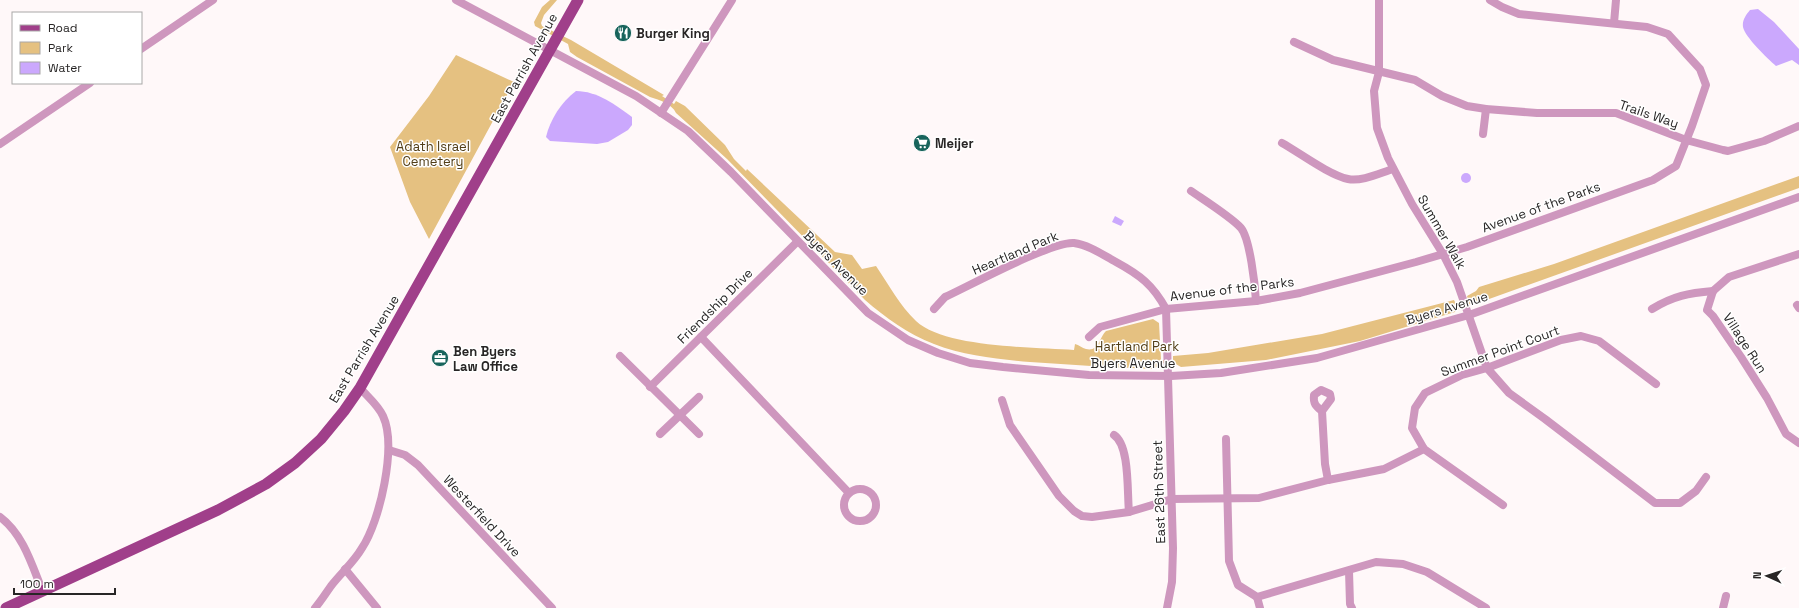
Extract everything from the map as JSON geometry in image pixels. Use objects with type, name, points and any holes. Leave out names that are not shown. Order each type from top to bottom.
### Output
[{"type":"main road","name":"East Parrish Avenue","points":[[6,608],[42,590],[218,510],[266,484],[295,463],[321,439],[344,411],[360,388],[578,0]]},
{"type":"street","points":[[142,48],[213,0]]},
{"type":"street","name":"Byers Avenue","points":[[456,0],[636,96],[688,131],[731,172],[797,242],[868,313],[908,340],[938,353],[970,363],[1089,375],[1167,376],[1221,373],[1317,358],[1468,315],[1799,197]]},
{"type":"street","points":[[661,113],[732,0]]},
{"type":"street","name":"Summer Walk","points":[[1379,0],[1379,72],[1374,91],[1377,128],[1393,169],[1412,204],[1443,254],[1457,282],[1487,368],[1509,393],[1545,418],[1655,503],[1680,502],[1696,491],[1706,477]]},
{"type":"street","name":"Avenue of the Parks","points":[[1089,337],[1100,327],[1166,309],[1256,301],[1300,293],[1416,262],[1443,254],[1659,178],[1676,166],[1706,85],[1700,69],[1668,34],[1647,27],[1519,14],[1506,10],[1490,0]]},
{"type":"street","points":[[1614,23],[1616,0]]},
{"type":"street","name":"Trails Way","points":[[1294,42],[1333,60],[1415,80],[1442,96],[1467,106],[1537,113],[1616,113],[1686,140],[1728,151],[1764,141],[1799,126]]},
{"type":"street","points":[[0,144],[89,84]]},
{"type":"street","points":[[1483,134],[1486,109]]},
{"type":"street","points":[[1282,143],[1334,174],[1348,179],[1358,179],[1393,169]]},
{"type":"street","points":[[1191,191],[1241,228],[1246,239],[1253,267],[1256,301]]},
{"type":"street","name":"Friendship Drive","points":[[650,387],[797,242]]},
{"type":"street","name":"Heartland Park","points":[[934,309],[945,297],[1045,250],[1074,243],[1097,252],[1131,270],[1144,279],[1156,291],[1166,309],[1167,376]]},
{"type":"street","name":"Village Run","points":[[1799,254],[1729,276],[1713,291],[1707,310],[1714,316],[1741,357],[1767,398],[1786,434],[1799,444]]},
{"type":"street","points":[[1652,309],[1674,298],[1689,293],[1713,291]]},
{"type":"street","name":"Summer Point Court","points":[[1503,505],[1424,449],[1412,428],[1415,408],[1425,393],[1462,375],[1487,368],[1561,340],[1582,336],[1599,341],[1656,384]]},
{"type":"street","points":[[701,337],[849,493]]},
{"type":"street","points":[[620,356],[699,434]]},
{"type":"street","name":"East 26th Street","points":[[1167,376],[1172,499],[1172,582],[1167,608]]},
{"type":"street","points":[[316,608],[345,569],[362,550],[376,520],[389,450],[388,431],[382,416],[375,405],[360,388]]},
{"type":"street","points":[[660,434],[699,397]]},
{"type":"street","points":[[1002,400],[1010,425],[1059,496],[1074,511],[1082,516],[1092,517],[1129,512],[1172,499],[1259,498],[1328,480],[1384,469],[1424,449]]},
{"type":"street","points":[[1322,412],[1325,464],[1328,480]]},
{"type":"street","points":[[1114,435],[1118,438],[1124,450],[1129,512]]},
{"type":"street","points":[[1226,439],[1229,560],[1238,585],[1257,597],[1260,608]]},
{"type":"street","name":"Westerfield Drive","points":[[389,450],[405,455],[418,465],[552,608]]},
{"type":"street","points":[[859,489],[864,490],[873,496],[875,500],[875,511],[868,519],[858,522],[848,517],[844,507],[846,497],[849,493],[859,489]]},
{"type":"street","points":[[0,517],[20,540],[42,590]]},
{"type":"street","points":[[1257,597],[1376,562],[1403,564],[1427,572],[1486,608]]},
{"type":"street","points":[[345,569],[377,608]]},
{"type":"street","points":[[1349,571],[1350,604],[1352,608]]},
{"type":"street","points":[[1723,608],[1726,596]]},
{"type":"green space","name":"Hartland Park","points":[[550,0],[557,0],[544,15],[541,23],[542,26],[571,40],[664,95],[662,96],[674,104],[676,101],[685,106],[725,145],[734,159],[746,171],[747,169],[835,252],[852,255],[862,269],[876,266],[900,302],[916,321],[929,330],[968,341],[1014,347],[1074,350],[1075,344],[1085,349],[1090,349],[1094,348],[1098,344],[1106,331],[1153,319],[1159,323],[1161,360],[1173,360],[1173,356],[1208,353],[1322,334],[1454,300],[1456,304],[1468,299],[1467,296],[1476,291],[1479,287],[1554,264],[1799,176],[1799,188],[1478,303],[1466,305],[1455,312],[1360,341],[1266,360],[1181,367],[1174,363],[1160,363],[1157,367],[1152,369],[1005,360],[957,351],[924,340],[898,325],[873,307],[727,159],[676,113],[672,107],[662,101],[650,97],[577,57],[570,52],[568,44],[535,26],[534,22],[542,7]]},
{"type":"green space","name":"Adath Israel Cemetery","points":[[456,55],[514,82],[429,239],[410,202],[390,147],[429,96]]},
{"type":"water","points":[[1758,9],[1774,22],[1799,49],[1799,65],[1792,60],[1776,66],[1748,36],[1743,27],[1744,20],[1750,10]]},
{"type":"water","points":[[576,91],[591,93],[613,104],[632,117],[632,125],[628,130],[608,142],[597,144],[550,141],[546,137],[553,118],[566,100]]},
{"type":"water","points":[[1464,173],[1468,173],[1470,174],[1470,182],[1464,183],[1461,180],[1461,176]]},
{"type":"water","points":[[1115,216],[1124,221],[1121,226],[1112,222]]},
{"type":"place","name":"Burger King","points":[[623,33]]},
{"type":"place","name":"Meijer","points":[[922,143]]},
{"type":"place","name":"Ben Byers Law Office","points":[[440,358]]}]
